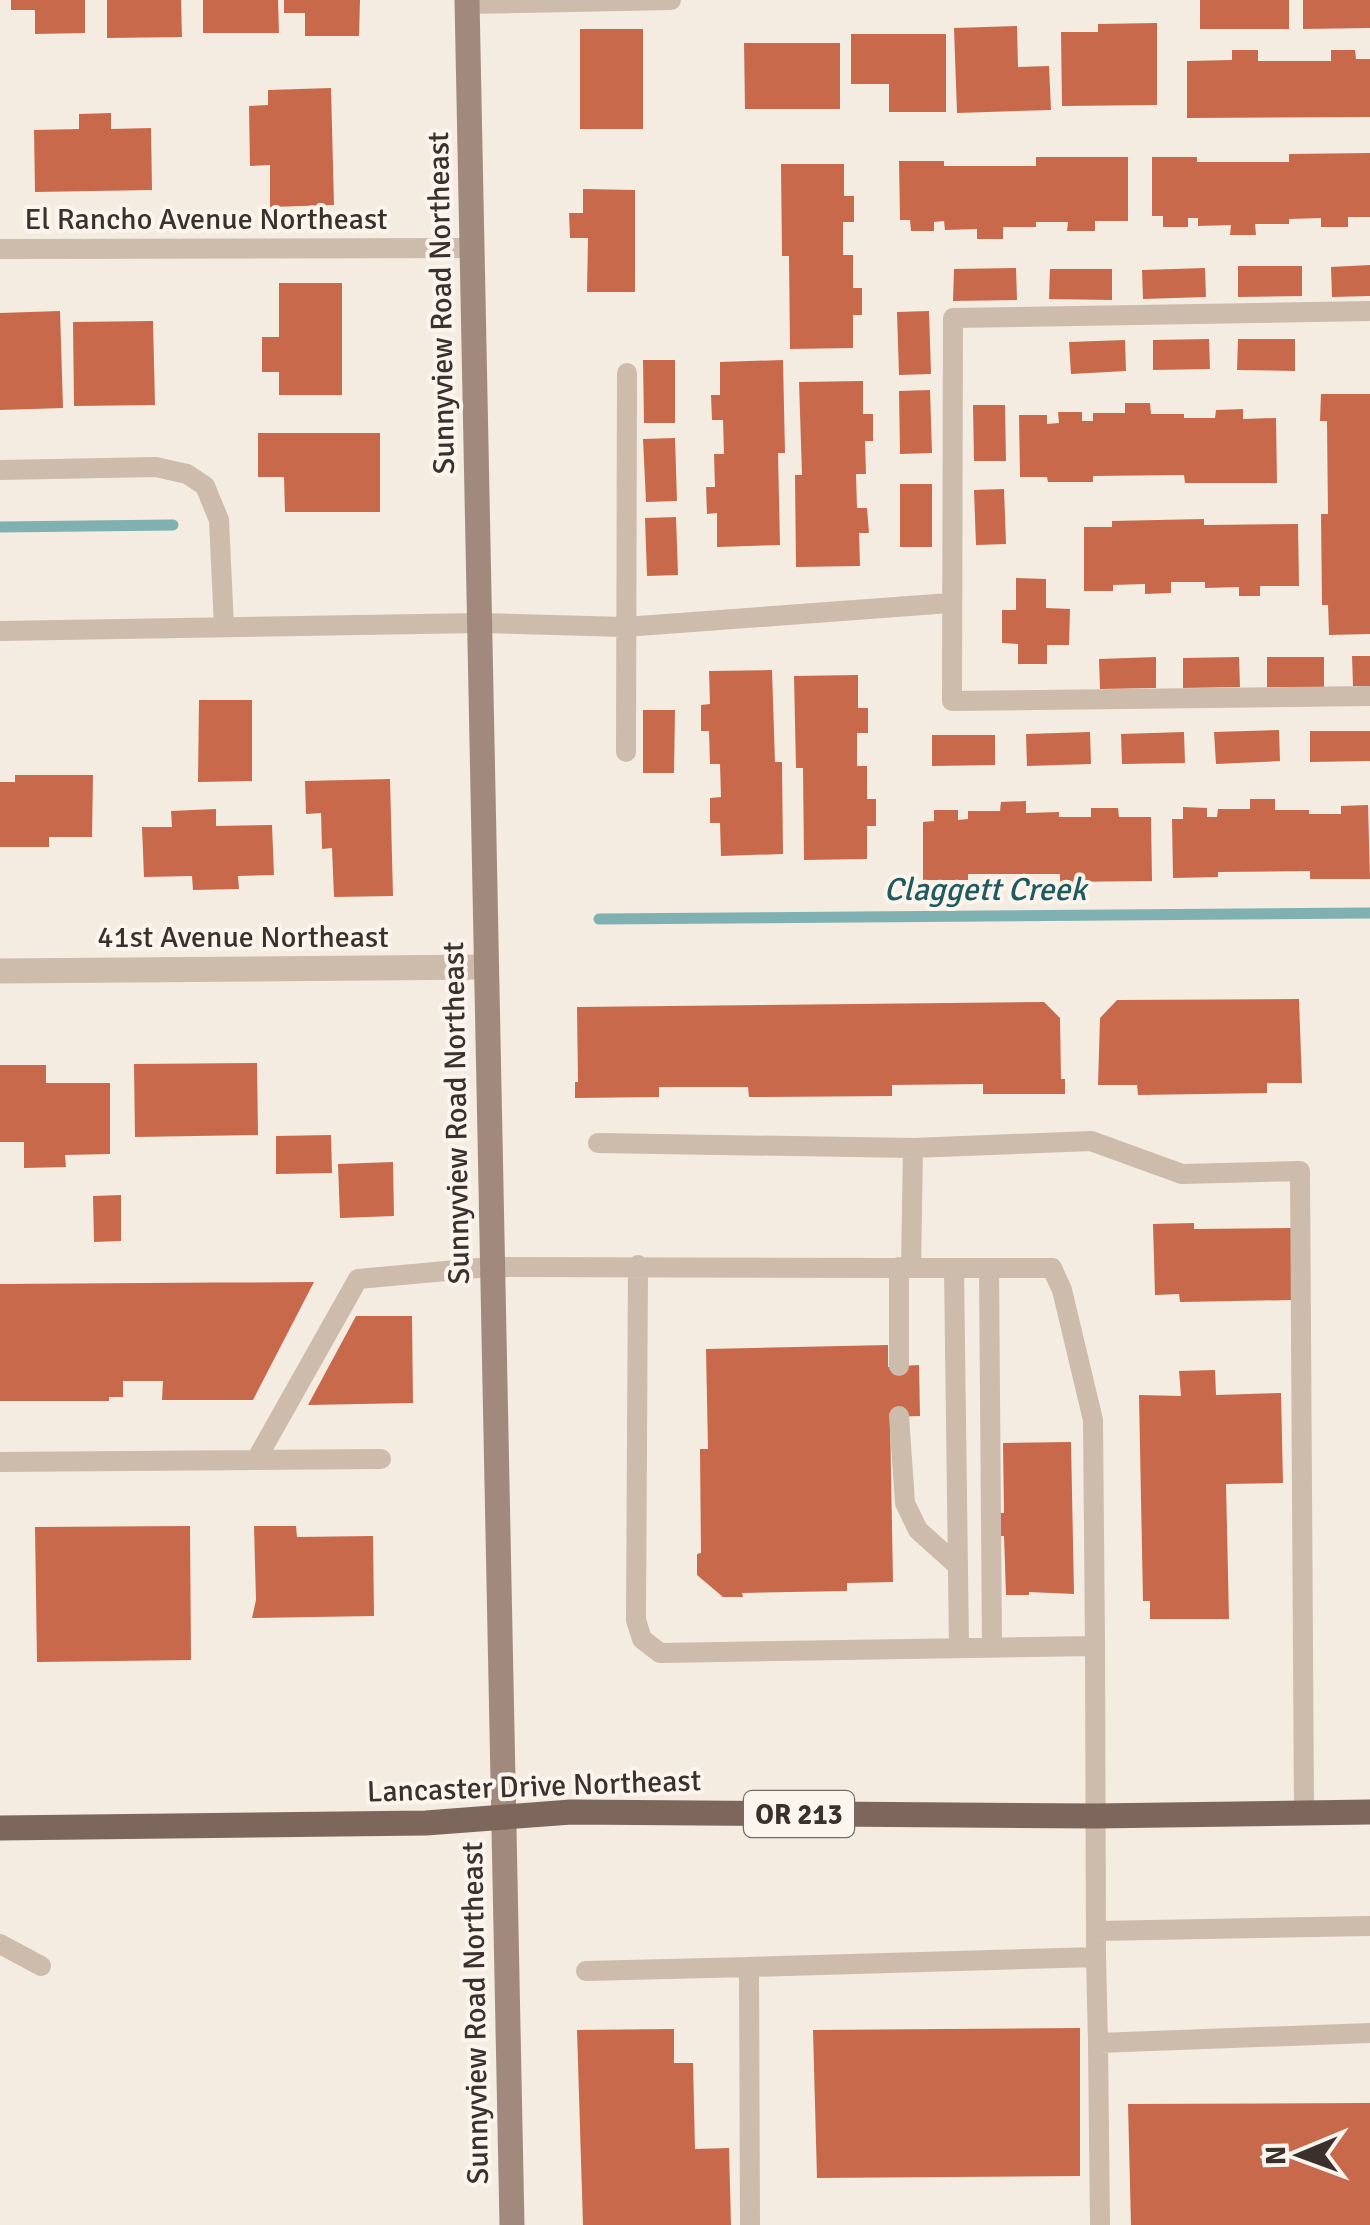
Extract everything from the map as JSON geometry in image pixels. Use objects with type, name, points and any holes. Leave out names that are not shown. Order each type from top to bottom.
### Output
[{"type":"main road","name":"Sunnyview Road Northeast","points":[[467,2],[512,2225]]},
{"type":"main road","name":"Lancaster Drive Northeast","points":[[0,1828],[426,1823],[571,1812],[1095,1816],[1370,1812]]},
{"type":"street","name":"41st Avenue Northeast","points":[[0,972],[486,967]]},
{"type":"lane","points":[[467,2],[671,0]]},
{"type":"lane","name":"El Rancho Avenue Northeast","points":[[0,249],[472,248]]},
{"type":"lane","points":[[1370,311],[952,318],[950,603],[952,701],[1370,696]]},
{"type":"lane","points":[[626,752],[627,373]]},
{"type":"lane","points":[[0,470],[156,467],[187,474],[205,486],[220,520],[224,628]]},
{"type":"lane","points":[[0,631],[480,624],[625,627],[950,603]]},
{"type":"lane","points":[[598,1143],[913,1148],[1091,1141],[1182,1174],[1300,1171],[1304,1813]]},
{"type":"lane","points":[[899,1366],[913,1148]]},
{"type":"lane","points":[[638,1265],[636,1620],[642,1640],[660,1653],[1095,1646]]},
{"type":"lane","points":[[256,1460],[358,1279],[490,1267],[1052,1268],[1062,1290],[1093,1420],[1100,2225]]},
{"type":"lane","points":[[954,1268],[959,1648]]},
{"type":"lane","points":[[989,1268],[992,1648]]},
{"type":"lane","points":[[899,1416],[905,1503],[918,1530],[958,1566]]},
{"type":"lane","points":[[0,1462],[381,1458]]},
{"type":"lane","points":[[1096,1932],[1370,1926]]},
{"type":"lane","points":[[0,1944],[41,1966]]},
{"type":"lane","points":[[586,1971],[1096,1957]]},
{"type":"lane","points":[[749,1966],[750,2225]]},
{"type":"lane","points":[[1098,2043],[1370,2034]]},
{"type":"building","points":[[11,0],[85,0],[85,33],[35,34],[35,10],[11,10]]},
{"type":"building","points":[[107,0],[181,0],[182,37],[107,38]]},
{"type":"building","points":[[203,0],[278,0],[279,33],[203,33]]},
{"type":"building","points":[[284,0],[360,0],[359,36],[305,36],[305,13],[284,13]]},
{"type":"building","points":[[1200,0],[1289,0],[1289,29],[1200,29]]},
{"type":"building","points":[[1303,0],[1370,0],[1370,28],[1303,29]]},
{"type":"building","points":[[1157,23],[1157,105],[1062,106],[1061,32],[1098,32],[1098,24]]},
{"type":"building","points":[[1017,26],[1018,67],[1049,66],[1051,110],[957,113],[954,28]]},
{"type":"building","points":[[580,29],[643,29],[643,129],[580,129]]},
{"type":"building","points":[[851,34],[946,34],[946,112],[889,112],[889,84],[851,84]]},
{"type":"building","points":[[744,43],[840,43],[840,109],[745,109]]},
{"type":"building","points":[[1232,50],[1258,50],[1258,61],[1331,61],[1331,50],[1355,50],[1356,59],[1370,59],[1370,117],[1187,118],[1187,61],[1232,60]]},
{"type":"building","points":[[331,88],[334,205],[270,207],[270,165],[250,166],[249,106],[268,105],[268,90]]},
{"type":"building","points":[[111,113],[111,129],[151,128],[152,190],[35,192],[34,130],[79,129],[79,114]]},
{"type":"building","points":[[1370,153],[1370,217],[1348,217],[1348,227],[1321,227],[1321,218],[1289,219],[1289,224],[1255,224],[1256,235],[1230,235],[1231,225],[1198,226],[1198,218],[1188,218],[1188,227],[1163,227],[1163,216],[1152,216],[1152,157],[1197,157],[1197,162],[1289,162],[1289,154]]},
{"type":"building","points":[[1036,157],[1128,157],[1128,221],[1095,221],[1095,231],[1067,231],[1068,222],[1036,222],[1036,227],[1003,227],[1003,239],[977,239],[977,229],[945,230],[944,221],[934,222],[934,231],[911,231],[910,220],[900,220],[899,161],[944,161],[944,166],[1036,166]]},
{"type":"building","points":[[781,164],[844,164],[844,196],[854,196],[854,222],[843,222],[843,255],[853,255],[853,288],[862,288],[862,315],[853,315],[853,348],[790,349],[789,256],[782,256]]},
{"type":"building","points":[[583,189],[635,190],[635,292],[587,292],[588,238],[570,238],[569,213],[583,213]]},
{"type":"building","points":[[1370,265],[1370,296],[1332,297],[1331,267]]},
{"type":"building","points":[[1238,266],[1302,266],[1302,296],[1238,297]]},
{"type":"building","points":[[1016,268],[1017,300],[953,301],[954,269]]},
{"type":"building","points":[[1205,268],[1206,297],[1143,299],[1142,270]]},
{"type":"building","points":[[1050,269],[1112,269],[1112,300],[1049,299]]},
{"type":"building","points":[[279,283],[342,283],[342,395],[279,395],[279,372],[262,372],[262,337],[279,337]]},
{"type":"building","points":[[60,311],[63,408],[0,410],[0,313]]},
{"type":"building","points":[[929,311],[931,374],[899,375],[897,312]]},
{"type":"building","points":[[153,321],[155,405],[74,406],[73,322]]},
{"type":"building","points":[[1209,339],[1210,369],[1153,370],[1153,340]]},
{"type":"building","points":[[1238,339],[1295,339],[1295,371],[1237,370]]},
{"type":"building","points":[[1125,340],[1126,371],[1071,374],[1069,342]]},
{"type":"building","points":[[643,360],[675,360],[675,423],[644,423]]},
{"type":"building","points":[[783,360],[785,453],[778,453],[780,545],[717,547],[717,513],[707,514],[706,487],[715,487],[714,454],[724,454],[723,420],[712,420],[711,395],[720,395],[720,362]]},
{"type":"building","points":[[863,381],[863,414],[873,414],[873,441],[865,441],[866,474],[856,474],[857,508],[867,508],[869,533],[859,533],[860,566],[796,567],[795,475],[802,475],[799,382]]},
{"type":"building","points":[[930,390],[932,453],[900,454],[899,391]]},
{"type":"building","points":[[1321,394],[1370,394],[1370,634],[1329,635],[1328,605],[1322,605],[1321,514],[1328,514],[1327,421],[1320,421]]},
{"type":"building","points":[[1125,403],[1150,403],[1151,414],[1184,414],[1184,418],[1215,418],[1216,410],[1243,409],[1243,419],[1276,418],[1277,483],[1185,483],[1184,475],[1093,476],[1093,482],[1048,482],[1047,477],[1020,477],[1019,415],[1047,415],[1047,424],[1059,423],[1058,412],[1082,412],[1082,421],[1093,421],[1093,413],[1125,413]]},
{"type":"building","points":[[973,405],[1005,405],[1006,461],[974,461]]},
{"type":"building","points":[[258,433],[380,433],[380,512],[285,512],[284,477],[258,477]]},
{"type":"building","points":[[675,438],[677,501],[646,502],[643,439]]},
{"type":"building","points":[[900,484],[932,484],[932,547],[900,547]]},
{"type":"building","points":[[1004,489],[1006,544],[976,545],[974,490]]},
{"type":"building","points":[[676,517],[678,575],[647,576],[645,518]]},
{"type":"building","points":[[1204,519],[1204,525],[1298,524],[1299,586],[1260,586],[1260,596],[1239,596],[1239,587],[1205,588],[1205,582],[1171,582],[1171,593],[1145,594],[1145,584],[1113,585],[1113,591],[1084,591],[1084,527],[1112,527],[1112,521]]},
{"type":"building","points":[[1016,578],[1046,579],[1046,608],[1070,609],[1069,645],[1047,645],[1047,664],[1018,664],[1018,644],[1002,643],[1002,610],[1016,610]]},
{"type":"building","points":[[1352,656],[1370,656],[1370,686],[1353,686]]},
{"type":"building","points":[[1156,657],[1156,688],[1100,689],[1099,659]]},
{"type":"building","points":[[1239,657],[1240,687],[1183,688],[1183,658]]},
{"type":"building","points":[[1267,657],[1324,657],[1324,687],[1267,687]]},
{"type":"building","points":[[772,670],[775,762],[782,762],[783,854],[721,856],[720,823],[710,823],[710,798],[721,797],[720,764],[710,764],[709,731],[701,731],[701,705],[710,704],[709,671]]},
{"type":"building","points":[[858,675],[858,708],[868,708],[868,733],[857,733],[857,766],[867,766],[867,799],[876,799],[876,826],[867,826],[867,859],[804,860],[803,768],[796,768],[794,676]]},
{"type":"building","points":[[199,700],[252,700],[252,781],[198,782]]},
{"type":"building","points":[[643,710],[675,710],[674,773],[643,773]]},
{"type":"building","points":[[1279,730],[1280,761],[1216,764],[1214,732]]},
{"type":"building","points":[[1310,731],[1370,731],[1370,761],[1310,762]]},
{"type":"building","points":[[1090,732],[1091,764],[1027,766],[1026,734]]},
{"type":"building","points":[[1184,732],[1185,763],[1122,764],[1121,734]]},
{"type":"building","points":[[932,735],[995,735],[995,765],[932,766]]},
{"type":"building","points":[[15,775],[93,775],[92,837],[49,837],[49,847],[0,847],[0,782],[15,782]]},
{"type":"building","points":[[390,779],[393,896],[334,897],[332,848],[322,849],[321,813],[306,814],[305,781]]},
{"type":"building","points":[[1250,799],[1275,799],[1275,810],[1309,810],[1309,814],[1341,814],[1341,806],[1368,805],[1370,879],[1310,879],[1310,871],[1218,872],[1218,877],[1173,878],[1172,819],[1183,819],[1183,807],[1207,808],[1207,817],[1217,817],[1218,809],[1250,809]]},
{"type":"building","points":[[1026,801],[1026,813],[1059,812],[1059,817],[1091,817],[1091,808],[1118,808],[1119,817],[1151,817],[1152,881],[1060,882],[1060,874],[968,874],[968,880],[923,880],[923,822],[934,821],[934,810],[958,810],[958,820],[968,819],[968,811],[1000,811],[1001,802]]},
{"type":"building","points":[[216,809],[216,826],[272,825],[274,875],[238,876],[239,889],[193,890],[192,876],[144,877],[142,827],[172,827],[171,811]]},
{"type":"building","points":[[1299,999],[1302,1083],[1267,1083],[1267,1093],[1138,1095],[1137,1085],[1098,1085],[1100,1018],[1117,1000]]},
{"type":"building","points":[[1044,1002],[1060,1018],[1061,1079],[1065,1079],[1065,1094],[983,1094],[983,1084],[892,1085],[892,1096],[749,1097],[748,1087],[659,1087],[659,1097],[575,1098],[577,1007]]},
{"type":"building","points":[[257,1063],[258,1135],[135,1137],[134,1064]]},
{"type":"building","points":[[0,1065],[46,1065],[46,1083],[110,1083],[110,1154],[65,1155],[66,1167],[24,1168],[24,1142],[0,1142]]},
{"type":"building","points":[[331,1135],[332,1173],[276,1174],[276,1136]]},
{"type":"building","points":[[393,1162],[394,1216],[340,1218],[338,1164]]},
{"type":"building","points":[[121,1195],[121,1241],[94,1242],[93,1196]]},
{"type":"building","points":[[1194,1223],[1194,1229],[1291,1228],[1292,1300],[1180,1302],[1179,1294],[1155,1295],[1153,1224]]},
{"type":"building","points":[[314,1282],[253,1400],[162,1400],[163,1381],[123,1381],[123,1397],[109,1397],[109,1401],[0,1401],[0,1284]]},
{"type":"building","points":[[356,1316],[412,1316],[413,1403],[308,1405]]},
{"type":"building","points":[[888,1345],[888,1367],[919,1365],[920,1416],[890,1417],[893,1582],[847,1583],[847,1591],[742,1593],[743,1597],[723,1597],[697,1575],[697,1554],[701,1553],[700,1449],[708,1449],[706,1349]]},
{"type":"building","points":[[1215,1370],[1216,1395],[1281,1393],[1283,1483],[1226,1484],[1229,1619],[1150,1619],[1150,1601],[1143,1601],[1139,1395],[1181,1396],[1179,1371]]},
{"type":"building","points":[[1071,1442],[1074,1594],[1006,1595],[1004,1536],[996,1536],[995,1513],[1004,1513],[1003,1443]]},
{"type":"building","points":[[190,1526],[191,1660],[37,1662],[35,1527]]},
{"type":"building","points":[[254,1526],[296,1526],[297,1537],[373,1536],[374,1616],[252,1618],[256,1600]]},
{"type":"building","points":[[1080,2028],[1080,2176],[817,2178],[813,2030]]},
{"type":"building","points":[[674,2029],[674,2063],[693,2063],[695,2149],[729,2148],[731,2225],[583,2225],[577,2030]]},
{"type":"building","points":[[1370,2103],[1370,2225],[1131,2225],[1128,2104]]},
{"type":"waterway","name":"Claggett Creek","points":[[0,527],[173,525]]},
{"type":"waterway","name":"Claggett Creek","points":[[599,919],[1370,913]]}]
